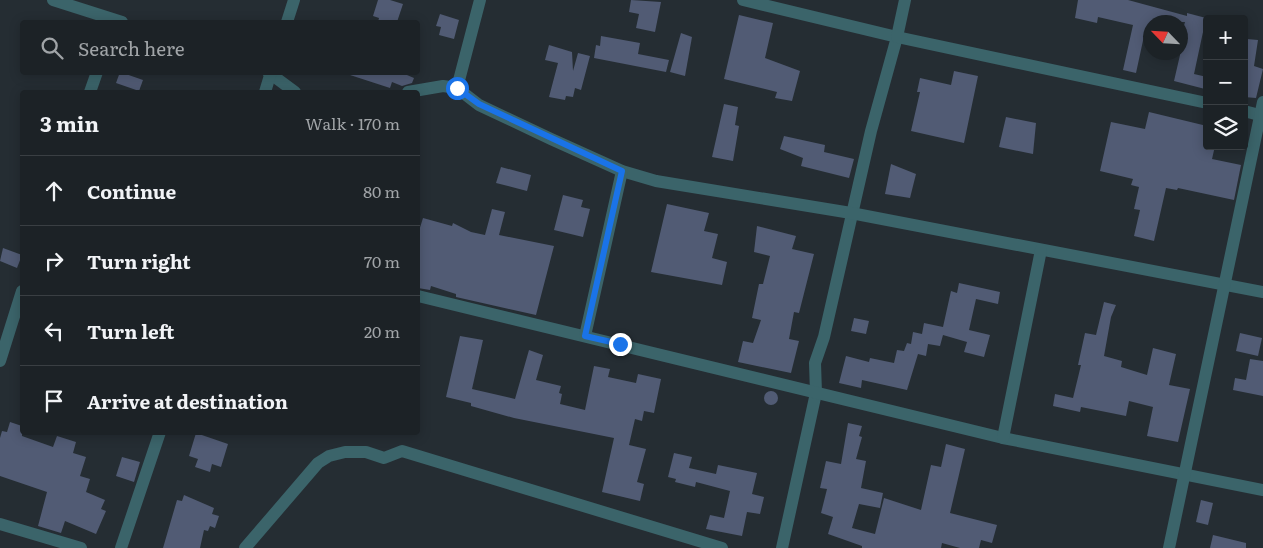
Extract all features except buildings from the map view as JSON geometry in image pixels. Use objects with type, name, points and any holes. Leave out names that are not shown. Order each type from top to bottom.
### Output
[{"type":"street","points":[[53,0],[111,20]]},
{"type":"street","points":[[288,20],[294,0]]},
{"type":"street","points":[[457,88],[480,0]]},
{"type":"street","points":[[742,0],[897,37],[1203,102]]},
{"type":"street","points":[[782,548],[816,393],[816,363],[824,337],[852,213],[905,0]]},
{"type":"street","points":[[91,90],[96,75]]},
{"type":"street","points":[[266,90],[269,75]]},
{"type":"street","points":[[273,75],[293,90]]},
{"type":"street","points":[[420,90],[443,86],[457,88],[479,104],[622,171],[656,181],[852,213],[1263,292]]},
{"type":"street","points":[[1169,548],[1262,111],[1248,112]]},
{"type":"street","points":[[585,336],[622,171]]},
{"type":"street","points":[[1003,438],[1041,250]]},
{"type":"street","points":[[420,296],[1003,438],[1186,473],[1263,490]]},
{"type":"street","points":[[0,360],[20,297]]},
{"type":"street","points":[[121,548],[159,435]]},
{"type":"street","points":[[245,548],[318,463],[329,456],[358,451],[384,458],[402,451],[722,548]]},
{"type":"street","points":[[0,524],[81,548]]},
{"type":"route","points":[[457,88],[479,104],[622,171],[585,336],[620,344]]}]
